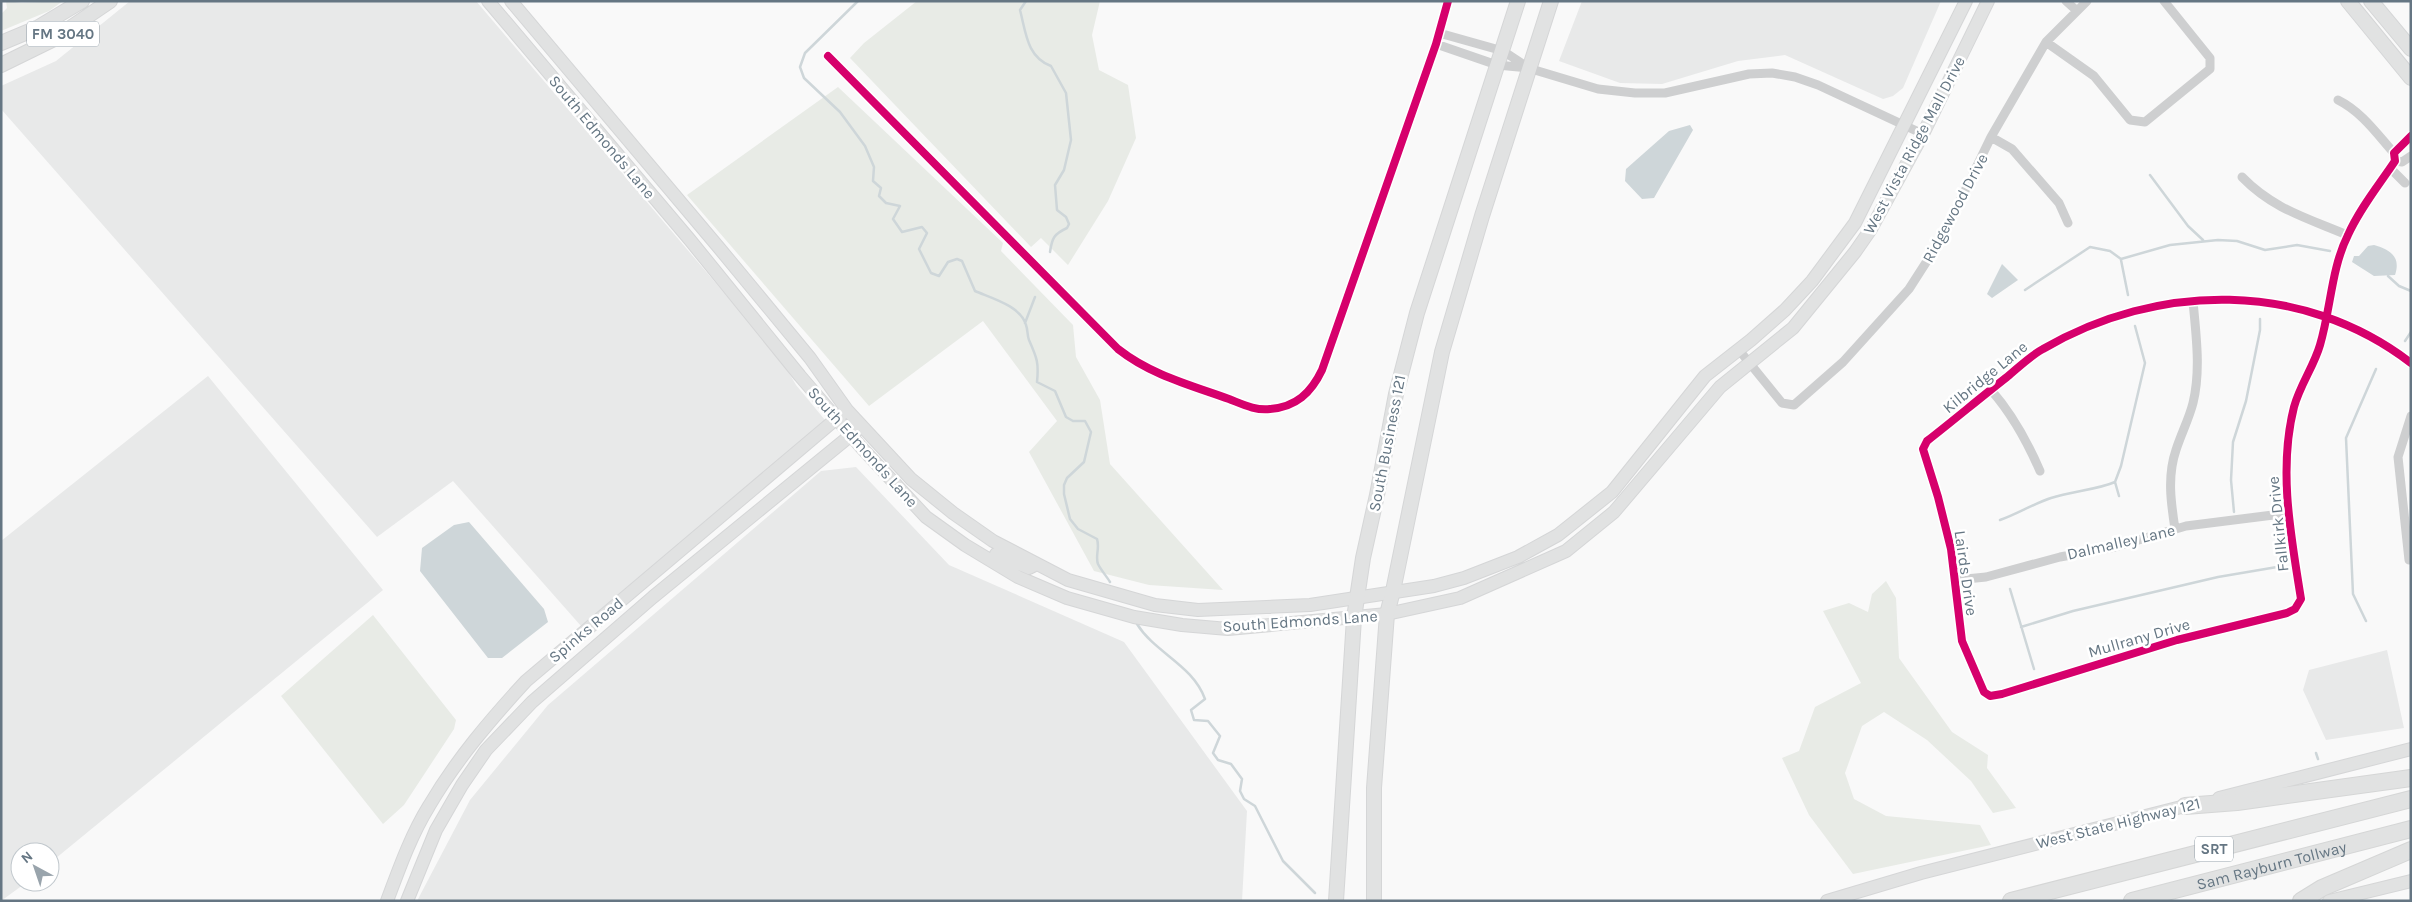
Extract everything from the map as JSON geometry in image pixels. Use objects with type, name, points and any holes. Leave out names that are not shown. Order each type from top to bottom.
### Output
[{"type":"highway","points":[[2185,806],[2237,802],[2411,778]]},
{"type":"highway","name":"Sam Rayburn Tollway","points":[[2011,901],[2411,799]]},
{"type":"highway","name":"Sam Rayburn Tollway","points":[[2132,901],[2411,829]]},
{"type":"highway","points":[[2301,901],[2322,888],[2411,850]]},
{"type":"main road","name":"FM 3040","points":[[1,43],[37,28],[82,1]]},
{"type":"main road","name":"FM 3040","points":[[1,65],[54,39],[110,1]]},
{"type":"main road","name":"South Edmonds Lane","points":[[488,1],[651,194],[850,435],[926,517],[1018,577],[1067,598],[1105,610],[1182,625],[1228,629],[1387,614]]},
{"type":"main road","name":"South Edmonds Lane","points":[[511,1],[668,186],[810,358],[847,410],[862,427],[911,479],[926,492],[993,540],[1068,580],[1154,605],[1198,610],[1283,607],[1393,591]]},
{"type":"main road","name":"South Business 121","points":[[1336,901],[1354,618],[1363,558],[1396,394],[1417,313],[1518,1]]},
{"type":"main road","points":[[1374,901],[1374,788],[1387,614],[1442,352],[1550,1]]},
{"type":"main road","name":"West Vista Ridge Mall Drive","points":[[1393,591],[1434,586],[1464,578],[1518,557],[1558,535],[1612,492],[1674,418],[1705,376],[1739,350],[1785,310],[1812,282],[1833,254],[1855,223],[1966,1]]},
{"type":"main road","name":"West Vista Ridge Mall Drive","points":[[1387,614],[1460,598],[1566,551],[1614,512],[1720,387],[1793,328],[1834,280],[1871,230],[1923,134],[1988,1]]},
{"type":"main road","points":[[2348,1],[2411,78]]},
{"type":"main road","points":[[2371,1],[2411,49]]},
{"type":"main road","points":[[651,194],[668,186]]},
{"type":"main road","name":"Spinks Road","points":[[387,901],[428,806],[474,742],[526,681],[847,410]]},
{"type":"main road","points":[[1654,465],[1656,455],[1675,427],[1674,418]]},
{"type":"main road","name":"Spinks Road","points":[[407,901],[436,830],[462,785],[486,750],[532,702],[850,435],[862,427]]},
{"type":"main road","points":[[1575,544],[1582,528],[1609,506],[1612,492]]},
{"type":"main road","points":[[1488,585],[1499,577],[1550,550],[1556,543],[1558,535]]},
{"type":"main road","points":[[980,553],[988,550],[1020,566],[1029,568],[1035,564]]},
{"type":"main road","points":[[1105,610],[1113,604],[1147,610],[1154,605]]},
{"type":"main road","points":[[474,742],[486,750]]},
{"type":"main road","name":"West State Highway 121","points":[[1827,901],[1921,873],[2411,749]]},
{"type":"main road","points":[[395,879],[413,886]]},
{"type":"main road","points":[[2329,901],[2411,881]]},
{"type":"street","points":[[828,56],[1118,349],[1151,371],[1170,379],[1246,406],[1269,409],[1289,405],[1307,395],[1322,370],[1436,44],[1448,1]]},
{"type":"street","points":[[2066,1],[2076,10]]},
{"type":"street","name":"Ridgewood Drive","points":[[1739,350],[1782,403],[1794,405],[1844,362],[1909,289],[1943,236],[1991,137],[2046,42],[2087,1]]},
{"type":"street","points":[[2046,42],[2094,76],[2130,120],[2145,122],[2210,69],[2210,58],[2164,1]]},
{"type":"street","points":[[1439,32],[1503,51],[1528,68]]},
{"type":"street","points":[[1436,44],[1497,65],[1528,68],[1598,89],[1635,93],[1666,93],[1749,74],[1772,73],[1795,77],[1818,85],[1923,134]]},
{"type":"street","points":[[2338,100],[2361,114],[2405,182]]},
{"type":"street","name":"Fallkirk Drive","points":[[2295,609],[2301,599],[2289,513],[2286,466],[2289,430],[2294,406],[2320,346],[2332,288],[2347,235],[2393,161],[2411,136]]},
{"type":"street","points":[[1991,137],[2012,149],[2059,203],[2068,224]]},
{"type":"street","points":[[2393,161],[2402,162],[2411,156]]},
{"type":"street","points":[[2242,177],[2259,194],[2274,204],[2347,235]]},
{"type":"street","name":"Kilbridge Lane","points":[[1923,450],[1928,441],[2041,350],[2108,317],[2166,303],[2244,299],[2297,307],[2357,329],[2381,342],[2411,363]]},
{"type":"street","points":[[2175,529],[2171,478],[2176,451],[2193,403],[2197,378],[2193,301]]},
{"type":"street","points":[[1991,390],[2008,409],[2022,430],[2040,472]]},
{"type":"street","points":[[2409,560],[2398,457],[2411,416]]},
{"type":"street","name":"Lairds Drive","points":[[1923,450],[1938,496],[1956,580],[1962,641],[1984,692],[1990,696]]},
{"type":"street","name":"Dalmalley Lane","points":[[1956,580],[1986,576],[2060,557],[2115,547],[2175,529],[2289,513]]},
{"type":"street","name":"Mullrany Drive","points":[[1990,696],[2177,640],[2287,613],[2295,609]]},
{"type":"shaded area","points":[[6,1],[22,3],[63,1],[49,11],[1,31],[1,14],[7,8]]},
{"type":"shaded area","points":[[130,1],[476,1],[782,361],[796,385],[825,420],[581,626],[453,481],[377,537],[1,109],[1,86],[56,61]]},
{"type":"shaded area","points":[[917,1],[1100,1],[1092,35],[1099,70],[1128,85],[1136,138],[1108,201],[1068,265],[1041,238],[1031,247],[850,58],[864,43]]},
{"type":"shaded area","points":[[1582,1],[1941,1],[1903,88],[1893,96],[1883,99],[1785,55],[1738,61],[1662,84],[1620,83],[1559,61]]},
{"type":"shaded area","points":[[838,87],[1003,243],[1001,251],[1073,325],[1076,357],[1100,400],[1110,464],[1223,590],[1149,585],[1094,571],[1029,452],[1057,421],[983,321],[869,406],[687,195]]},
{"type":"shaded area","points":[[1690,125],[1693,130],[1654,198],[1642,199],[1625,181],[1626,169],[1669,131]]},
{"type":"shaded area","points":[[2374,245],[2385,249],[2393,255],[2397,263],[2395,275],[2374,276],[2352,262],[2354,256],[2359,256],[2368,246]]},
{"type":"shaded area","points":[[2002,264],[2018,280],[1992,298],[1987,294]]},
{"type":"shaded area","points":[[208,376],[383,590],[60,855],[60,842],[10,842],[10,892],[13,892],[1,901],[1,541]]},
{"type":"shaded area","points":[[856,467],[949,565],[1124,642],[1247,811],[1242,901],[417,901],[470,800],[548,705],[821,471]]},
{"type":"shaded area","points":[[469,522],[544,609],[548,622],[502,658],[488,658],[420,571],[422,548],[454,525]]},
{"type":"shaded area","points":[[1886,581],[1896,598],[1899,658],[1952,732],[1988,755],[1987,768],[2016,808],[1993,813],[1971,781],[1927,740],[1884,712],[1862,726],[1845,773],[1854,799],[1886,816],[1980,825],[1991,845],[1853,874],[1809,815],[1782,758],[1799,751],[1815,707],[1861,683],[1823,611],[1849,603],[1868,612],[1872,594]]},
{"type":"shaded area","points":[[373,615],[456,720],[454,729],[404,805],[383,824],[281,696]]},
{"type":"shaded area","points":[[2387,650],[2404,728],[2326,740],[2303,690],[2309,670]]},
{"type":"waterway","points":[[858,1],[805,53],[800,67],[804,78],[840,112],[865,146],[874,167],[873,181],[881,188],[879,196],[886,203],[900,206],[893,219],[902,232],[922,227],[927,233],[919,249],[931,273],[939,276],[948,262],[957,259],[962,261],[975,291],[1005,304],[1023,318],[1037,361],[1037,382],[1055,391],[1066,417],[1073,421],[1085,421],[1091,432],[1084,462],[1067,478],[1064,485],[1064,494],[1070,519],[1078,529],[1097,539],[1098,564],[1110,582]]},
{"type":"waterway","points":[[1026,1],[1020,10],[1026,35],[1032,50],[1037,57],[1051,66],[1066,93],[1071,140],[1064,170],[1055,185],[1057,210],[1066,217],[1069,224],[1067,228],[1054,237],[1050,252]]},
{"type":"waterway","points":[[2150,175],[2188,226],[2203,240]]},
{"type":"waterway","points":[[2025,290],[2090,247],[2110,251],[2121,259],[2170,245],[2218,240],[2237,241],[2265,250],[2297,245],[2330,251]]},
{"type":"waterway","points":[[2121,260],[2128,295]]},
{"type":"waterway","points":[[2388,276],[2399,286],[2411,291]]},
{"type":"waterway","points":[[1025,323],[1035,297]]},
{"type":"waterway","points":[[2234,512],[2231,480],[2233,442],[2246,401],[2260,330],[2260,319]]},
{"type":"waterway","points":[[2119,496],[2115,482],[2121,466],[2145,363],[2135,326]]},
{"type":"waterway","points":[[2405,341],[2411,332]]},
{"type":"waterway","points":[[2366,621],[2353,594],[2346,438],[2376,369]]},
{"type":"waterway","points":[[2000,520],[2051,498],[2115,482]]},
{"type":"waterway","points":[[2021,627],[2073,611],[2218,577],[2277,567]]},
{"type":"waterway","points":[[2010,589],[2034,669]]},
{"type":"waterway","points":[[1137,624],[1154,643],[1192,677],[1199,687],[1205,699],[1191,710],[1194,720],[1208,721],[1220,736],[1213,753],[1218,760],[1231,764],[1242,779],[1240,791],[1244,799],[1255,806],[1283,861],[1315,893]]},
{"type":"waterway","points":[[2316,753],[2318,759]]},
{"type":"cycle path","points":[[828,56],[1118,349],[1157,373],[1249,407],[1270,409],[1288,405],[1302,397],[1313,386],[1322,370],[1436,44],[1448,1]]},
{"type":"cycle path","points":[[2411,136],[2394,153],[2395,161],[2358,215],[2342,248],[2338,261],[2327,317],[2324,331],[2320,345],[2294,407],[2289,431],[2287,479],[2290,527],[2301,599],[2295,609],[2287,613],[2177,640],[2002,694],[1990,696],[1984,692],[1962,641],[1951,549],[1938,497],[1923,449],[1927,441],[2029,358],[2087,327],[2134,311],[2181,302],[2230,300],[2277,304],[2324,316],[2369,336],[2411,363]]}]
